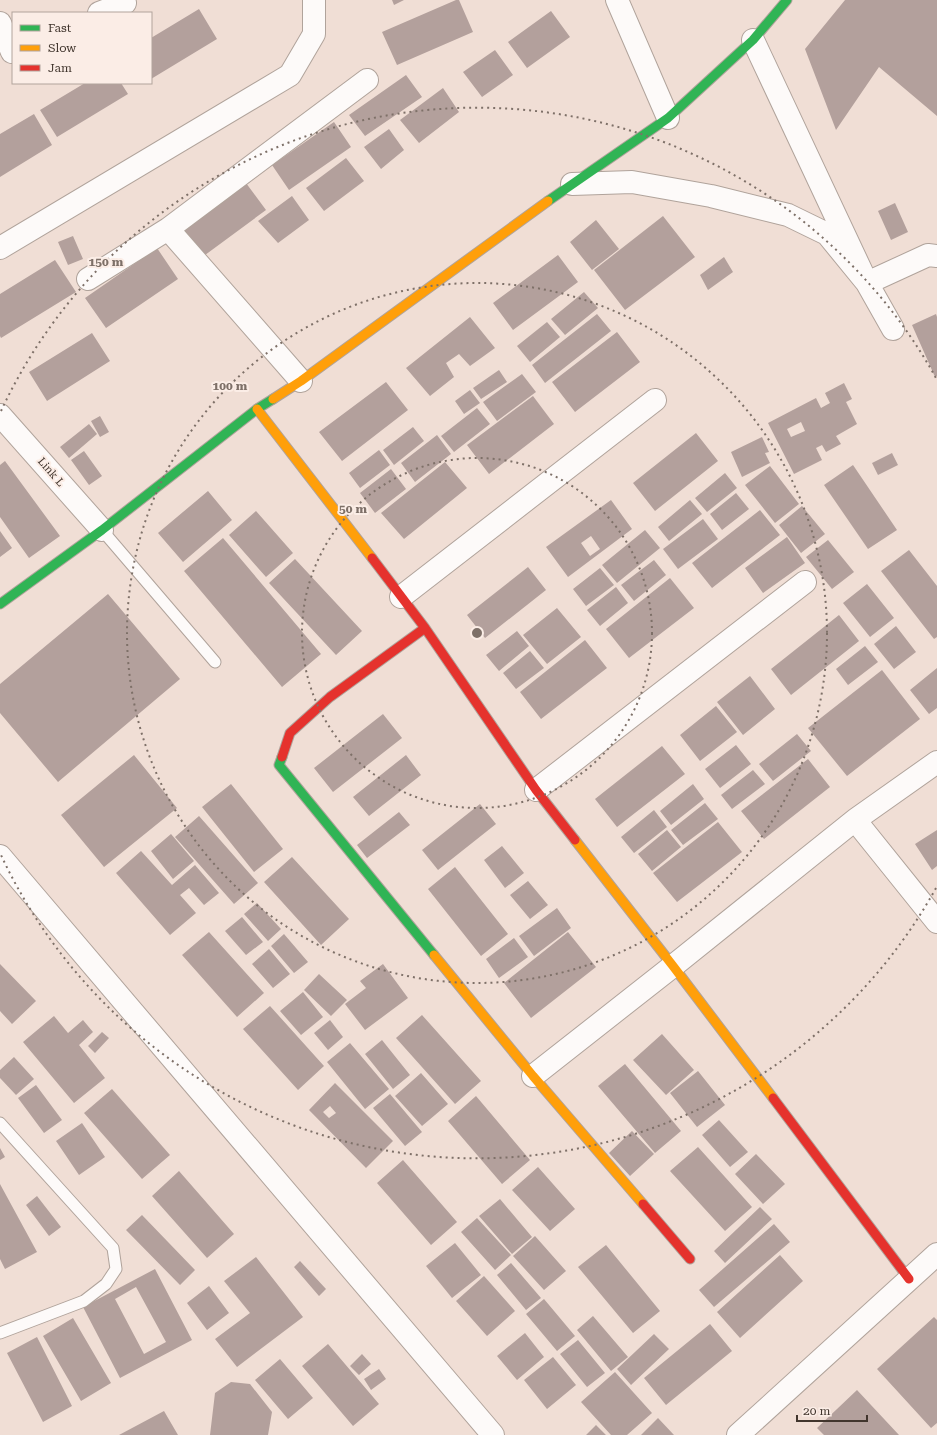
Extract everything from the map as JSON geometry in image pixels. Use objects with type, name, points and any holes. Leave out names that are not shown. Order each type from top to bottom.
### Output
[{"type":"street","points":[[0,248],[290,75],[314,34],[314,0]]},
{"type":"street","points":[[617,0],[668,118]]},
{"type":"street","points":[[0,604],[102,530],[257,409],[301,381],[572,184],[668,118],[753,40],[787,0]]},
{"type":"street","points":[[102,12],[125,3]]},
{"type":"street","points":[[0,24],[8,56]]},
{"type":"street","points":[[753,40],[867,283],[893,329]]},
{"type":"street","points":[[88,279],[168,229],[367,80]]},
{"type":"street","points":[[572,184],[632,182],[711,196],[788,215],[827,234],[867,283]]},
{"type":"street","points":[[168,229],[301,381]]},
{"type":"street","points":[[867,283],[928,255],[937,256]]},
{"type":"street","points":[[401,597],[655,400]]},
{"type":"street","points":[[257,409],[425,628],[536,790],[673,966],[909,1279]]},
{"type":"street","name":"Link L","points":[[0,415],[102,530]]},
{"type":"street","points":[[536,790],[805,582]]},
{"type":"street","points":[[425,628],[330,697],[290,733],[278,766],[533,1076],[690,1259]]},
{"type":"street","points":[[533,1076],[855,820],[937,762]]},
{"type":"street","points":[[855,820],[937,922]]},
{"type":"street","points":[[0,856],[493,1435]]},
{"type":"street","points":[[738,1435],[937,1254]]},
{"type":"lane","points":[[102,530],[216,662]]},
{"type":"lane","points":[[0,1123],[112,1248],[116,1269],[106,1284],[84,1301],[0,1333]]},
{"type":"building","points":[[392,0],[404,0],[394,5]]},
{"type":"building","points":[[459,0],[473,32],[397,65],[382,32]]},
{"type":"building","points":[[845,0],[937,0],[937,116],[879,67],[836,130],[805,49]]},
{"type":"building","points":[[199,9],[217,39],[152,78],[152,37]]},
{"type":"building","points":[[551,11],[570,37],[527,68],[508,42]]},
{"type":"building","points":[[495,50],[513,75],[482,97],[463,72]]},
{"type":"building","points":[[406,75],[422,97],[365,136],[349,115]]},
{"type":"building","points":[[83,84],[122,84],[128,94],[57,137],[40,110]]},
{"type":"building","points":[[443,88],[459,112],[419,143],[400,120]]},
{"type":"building","points":[[34,114],[52,145],[0,177],[0,134]]},
{"type":"building","points":[[334,122],[351,147],[289,190],[272,165]]},
{"type":"building","points":[[389,129],[404,150],[381,169],[364,147]]},
{"type":"building","points":[[346,158],[364,181],[324,211],[306,188]]},
{"type":"building","points":[[246,183],[266,210],[201,258],[181,231]]},
{"type":"building","points":[[292,196],[309,220],[278,243],[258,221]]},
{"type":"building","points":[[895,203],[908,232],[891,240],[878,211]]},
{"type":"building","points":[[663,216],[695,257],[625,310],[594,270]]},
{"type":"building","points":[[596,220],[619,249],[592,270],[570,242]]},
{"type":"building","points":[[73,236],[83,259],[68,265],[58,242]]},
{"type":"building","points":[[157,248],[178,279],[106,328],[85,298]]},
{"type":"building","points":[[558,255],[578,282],[513,330],[493,303]]},
{"type":"building","points":[[724,257],[733,272],[708,290],[700,275]]},
{"type":"building","points":[[55,260],[76,292],[1,338],[0,294]]},
{"type":"building","points":[[584,292],[598,308],[565,335],[551,319]]},
{"type":"building","points":[[597,314],[611,331],[545,383],[532,365]]},
{"type":"building","points":[[936,314],[937,376],[935,377],[912,325]]},
{"type":"building","points":[[470,317],[495,348],[470,366],[459,354],[446,363],[454,377],[430,396],[406,368]]},
{"type":"building","points":[[547,322],[560,337],[530,362],[517,346]]},
{"type":"building","points":[[617,332],[640,362],[575,412],[552,382]]},
{"type":"building","points":[[92,333],[110,361],[47,401],[29,372]]},
{"type":"building","points":[[499,370],[507,382],[481,399],[473,388]]},
{"type":"building","points":[[522,374],[536,392],[497,421],[483,402]]},
{"type":"building","points":[[386,382],[408,410],[342,461],[319,432]]},
{"type":"building","points":[[844,383],[852,399],[846,402],[857,424],[836,436],[841,444],[826,452],[822,445],[816,448],[822,460],[794,474],[768,423],[816,398],[821,408],[830,403],[825,393]],"holes":[[[801,422],[805,431],[791,437],[787,429]]]},
{"type":"building","points":[[470,390],[480,403],[464,414],[455,401]]},
{"type":"building","points":[[533,396],[554,424],[489,474],[467,445]]},
{"type":"building","points":[[477,408],[490,424],[454,452],[441,436]]},
{"type":"building","points":[[100,416],[109,432],[100,437],[91,421]]},
{"type":"building","points":[[89,424],[97,434],[69,458],[60,447]]},
{"type":"building","points":[[413,427],[424,441],[394,465],[383,450]]},
{"type":"building","points":[[696,433],[718,461],[655,511],[633,483]]},
{"type":"building","points":[[437,435],[451,454],[415,482],[401,463]]},
{"type":"building","points":[[762,437],[769,452],[765,453],[770,463],[742,477],[731,452]]},
{"type":"building","points":[[379,450],[390,465],[360,488],[349,473]]},
{"type":"building","points":[[84,451],[102,476],[89,485],[71,460]]},
{"type":"building","points":[[892,453],[898,465],[878,475],[872,463]]},
{"type":"building","points":[[5,461],[60,536],[29,558],[0,517],[0,465]]},
{"type":"building","points":[[445,462],[467,488],[404,539],[381,513]]},
{"type":"building","points":[[853,465],[897,530],[868,549],[824,485]]},
{"type":"building","points":[[770,466],[799,504],[775,523],[745,485]]},
{"type":"building","points":[[391,469],[406,489],[375,513],[360,493]]},
{"type":"building","points":[[725,473],[737,488],[707,512],[695,498]]},
{"type":"building","points":[[208,491],[232,520],[183,562],[158,533]]},
{"type":"building","points":[[736,493],[749,509],[722,530],[710,514]]},
{"type":"building","points":[[611,500],[632,529],[568,577],[546,547]],"holes":[[[591,536],[600,549],[590,556],[581,543]]]},
{"type":"building","points":[[690,500],[702,514],[669,541],[658,527]]},
{"type":"building","points":[[802,506],[825,534],[801,553],[779,525]]},
{"type":"building","points":[[760,510],[780,535],[712,588],[692,563]]},
{"type":"building","points":[[256,511],[293,553],[266,577],[229,535]]},
{"type":"building","points":[[703,519],[718,539],[678,569],[663,549]]},
{"type":"building","points":[[645,530],[660,548],[617,583],[602,565]]},
{"type":"building","points":[[0,531],[12,548],[0,557]]},
{"type":"building","points":[[787,537],[805,563],[763,593],[745,568]]},
{"type":"building","points":[[223,538],[321,654],[282,687],[184,571]]},
{"type":"building","points":[[828,540],[854,572],[832,589],[806,557]]},
{"type":"building","points":[[909,550],[937,586],[937,637],[934,639],[881,571]]},
{"type":"building","points":[[295,559],[362,631],[336,655],[269,583]]},
{"type":"building","points":[[654,560],[666,575],[634,601],[621,585]]},
{"type":"building","points":[[528,567],[546,590],[485,638],[467,615]]},
{"type":"building","points":[[600,568],[614,585],[586,606],[573,589]]},
{"type":"building","points":[[670,578],[694,608],[629,658],[606,629]]},
{"type":"building","points":[[867,584],[894,618],[870,637],[843,603]]},
{"type":"building","points":[[616,587],[628,603],[600,626],[587,610]]},
{"type":"building","points":[[108,594],[180,679],[58,782],[0,713],[0,684]]},
{"type":"building","points":[[557,608],[581,637],[547,664],[523,635]]},
{"type":"building","points":[[839,615],[859,641],[791,695],[771,669]]},
{"type":"building","points":[[896,626],[916,652],[894,669],[874,644]]},
{"type":"building","points":[[517,631],[529,646],[499,671],[486,655]]},
{"type":"building","points":[[585,640],[607,668],[541,719],[520,692]]},
{"type":"building","points":[[865,646],[878,662],[848,685],[836,669]]},
{"type":"building","points":[[530,651],[544,668],[516,689],[503,673]]},
{"type":"building","points":[[937,668],[937,708],[929,714],[910,690]]},
{"type":"building","points":[[882,670],[920,719],[847,776],[808,728]]},
{"type":"building","points":[[750,676],[775,709],[743,735],[717,702]]},
{"type":"building","points":[[716,706],[737,732],[700,761],[680,735]]},
{"type":"building","points":[[383,714],[402,738],[333,792],[314,768]]},
{"type":"building","points":[[797,734],[811,751],[773,781],[759,764]]},
{"type":"building","points":[[736,745],[751,764],[720,788],[705,769]]},
{"type":"building","points":[[662,746],[685,774],[617,827],[595,799]]},
{"type":"building","points":[[134,755],[177,808],[104,867],[61,815]]},
{"type":"building","points":[[406,755],[421,775],[369,816],[353,797]]},
{"type":"building","points":[[808,759],[830,787],[764,839],[741,811]]},
{"type":"building","points":[[753,770],[765,784],[732,809],[721,795]]},
{"type":"building","points":[[231,784],[283,849],[254,872],[202,807]]},
{"type":"building","points":[[693,784],[704,799],[671,825],[660,811]]},
{"type":"building","points":[[705,803],[718,819],[683,845],[671,830]]},
{"type":"building","points":[[480,804],[496,824],[438,870],[422,850]]},
{"type":"building","points":[[654,810],[667,827],[634,853],[621,837]]},
{"type":"building","points":[[399,812],[410,825],[367,858],[357,845]]},
{"type":"building","points":[[199,816],[258,883],[234,904],[175,837]]},
{"type":"building","points":[[718,822],[742,852],[677,902],[653,873]]},
{"type":"building","points":[[667,830],[681,847],[652,871],[638,854]]},
{"type":"building","points":[[937,830],[937,866],[932,870],[915,844]]},
{"type":"building","points":[[171,834],[194,861],[173,879],[151,851]]},
{"type":"building","points":[[502,846],[524,873],[505,888],[484,860]]},
{"type":"building","points":[[141,851],[172,885],[195,865],[219,893],[204,905],[189,888],[180,895],[196,913],[170,935],[116,873]]},
{"type":"building","points":[[292,857],[349,919],[321,945],[264,882]]},
{"type":"building","points":[[455,867],[508,934],[481,956],[428,889]]},
{"type":"building","points":[[528,881],[548,905],[530,919],[510,895]]},
{"type":"building","points":[[257,903],[281,929],[268,941],[244,914]]},
{"type":"building","points":[[557,908],[571,928],[534,956],[519,936]]},
{"type":"building","points":[[242,917],[263,942],[246,955],[225,931]]},
{"type":"building","points":[[209,932],[264,993],[237,1017],[182,955]]},
{"type":"building","points":[[568,932],[596,967],[531,1018],[504,983]]},
{"type":"building","points":[[284,934],[308,962],[294,973],[271,946]]},
{"type":"building","points":[[514,938],[528,957],[499,978],[486,959]]},
{"type":"building","points":[[269,949],[290,974],[273,988],[252,964]]},
{"type":"building","points":[[0,964],[36,1001],[12,1024],[0,1011]]},
{"type":"building","points":[[383,964],[408,998],[365,1030],[345,1004],[366,988],[360,981]]},
{"type":"building","points":[[319,974],[347,1000],[331,1016],[304,990]]},
{"type":"building","points":[[303,992],[323,1017],[301,1035],[280,1011]]},
{"type":"building","points":[[270,1006],[324,1066],[298,1090],[243,1029]]},
{"type":"building","points":[[422,1015],[481,1081],[455,1104],[396,1038]]},
{"type":"building","points":[[54,1016],[68,1033],[83,1020],[93,1032],[79,1045],[105,1078],[74,1103],[23,1042]]},
{"type":"building","points":[[330,1020],[343,1037],[328,1050],[314,1033]]},
{"type":"building","points":[[102,1032],[109,1038],[95,1053],[88,1046]]},
{"type":"building","points":[[662,1034],[694,1070],[666,1095],[633,1060]]},
{"type":"building","points":[[382,1040],[410,1075],[393,1089],[365,1054]]},
{"type":"building","points":[[350,1043],[389,1089],[365,1109],[327,1062]]},
{"type":"building","points":[[14,1057],[34,1079],[16,1095],[0,1078],[0,1070]]},
{"type":"building","points":[[625,1064],[681,1131],[655,1153],[598,1086]]},
{"type":"building","points":[[698,1071],[725,1105],[697,1127],[670,1093]]},
{"type":"building","points":[[421,1073],[448,1104],[422,1126],[395,1096]]},
{"type":"building","points":[[335,1083],[393,1141],[366,1168],[309,1110]],"holes":[[[330,1106],[336,1113],[329,1118],[323,1112]]]},
{"type":"building","points":[[36,1085],[62,1120],[44,1133],[18,1098]]},
{"type":"building","points":[[112,1089],[170,1155],[142,1179],[84,1113]]},
{"type":"building","points":[[390,1094],[422,1132],[405,1146],[373,1108]]},
{"type":"building","points":[[476,1096],[530,1160],[502,1184],[448,1121]]},
{"type":"building","points":[[719,1120],[748,1152],[730,1167],[702,1135]]},
{"type":"building","points":[[82,1123],[105,1157],[79,1175],[56,1141]]},
{"type":"building","points":[[632,1131],[654,1154],[630,1176],[609,1153]]},
{"type":"building","points":[[698,1147],[752,1207],[725,1231],[670,1171]]},
{"type":"building","points":[[0,1148],[5,1157],[0,1160]]},
{"type":"building","points":[[756,1154],[785,1184],[763,1204],[735,1174]]},
{"type":"building","points":[[403,1160],[457,1222],[431,1245],[377,1183]]},
{"type":"building","points":[[538,1167],[575,1209],[550,1231],[512,1190]]},
{"type":"building","points":[[179,1171],[234,1234],[207,1258],[152,1196]]},
{"type":"building","points":[[0,1184],[37,1252],[5,1269],[0,1259]]},
{"type":"building","points":[[37,1196],[61,1227],[49,1236],[26,1205]]},
{"type":"building","points":[[500,1199],[532,1237],[512,1254],[479,1216]]},
{"type":"building","points":[[760,1207],[772,1219],[725,1263],[714,1251]]},
{"type":"building","points":[[142,1215],[195,1270],[180,1285],[126,1230]]},
{"type":"building","points":[[477,1218],[511,1255],[495,1270],[461,1232]]},
{"type":"building","points":[[774,1224],[790,1242],[714,1307],[699,1290]]},
{"type":"building","points":[[535,1236],[566,1271],[544,1290],[513,1256]]},
{"type":"building","points":[[455,1243],[481,1275],[452,1298],[426,1266]]},
{"type":"building","points":[[606,1245],[660,1311],[633,1333],[578,1267]]},
{"type":"building","points":[[780,1255],[803,1281],[740,1338],[717,1312]]},
{"type":"building","points":[[256,1257],[303,1317],[237,1367],[215,1339],[250,1313],[224,1281]]},
{"type":"building","points":[[300,1261],[326,1289],[319,1296],[294,1267]]},
{"type":"building","points":[[511,1263],[541,1298],[526,1310],[497,1275]]},
{"type":"building","points":[[155,1269],[192,1340],[120,1378],[83,1307]],"holes":[[[136,1287],[166,1342],[144,1354],[115,1299]]]},
{"type":"building","points":[[484,1276],[515,1311],[487,1336],[456,1301]]},
{"type":"building","points":[[209,1286],[229,1313],[207,1330],[187,1303]]},
{"type":"building","points":[[544,1299],[575,1336],[557,1351],[526,1314]]},
{"type":"building","points":[[593,1316],[628,1357],[611,1371],[577,1330]]},
{"type":"building","points":[[934,1317],[937,1320],[937,1423],[931,1428],[877,1369]]},
{"type":"building","points":[[73,1318],[111,1383],[81,1401],[43,1336]]},
{"type":"building","points":[[710,1324],[732,1351],[666,1405],[644,1378]]},
{"type":"building","points":[[525,1333],[544,1357],[517,1380],[497,1356]]},
{"type":"building","points":[[654,1334],[669,1349],[631,1385],[617,1369]]},
{"type":"building","points":[[37,1337],[72,1406],[43,1422],[7,1353]]},
{"type":"building","points":[[578,1340],[605,1373],[587,1387],[560,1354]]},
{"type":"building","points":[[328,1344],[379,1404],[353,1426],[302,1366]]},
{"type":"building","points":[[362,1354],[371,1364],[359,1375],[350,1366]]},
{"type":"building","points":[[553,1357],[576,1385],[547,1409],[524,1380]]},
{"type":"building","points":[[280,1359],[313,1398],[288,1419],[255,1380]]},
{"type":"building","points":[[379,1369],[386,1379],[371,1390],[364,1379]]},
{"type":"building","points":[[615,1372],[652,1413],[627,1435],[611,1435],[581,1402]]},
{"type":"building","points":[[231,1382],[250,1384],[272,1412],[268,1435],[210,1435],[215,1393]]},
{"type":"building","points":[[857,1390],[899,1435],[824,1435],[817,1428]]},
{"type":"building","points":[[164,1411],[178,1435],[119,1435]]},
{"type":"building","points":[[658,1418],[674,1435],[641,1435]]},
{"type":"building","points":[[596,1425],[606,1435],[586,1435]]},
{"type":"traffic: fast","points":[[548,201],[668,118],[753,40],[787,0]]},
{"type":"traffic: fast","points":[[0,604],[102,530],[257,409],[273,399]]},
{"type":"traffic: fast","points":[[282,757],[279,765],[434,955]]},
{"type":"traffic: slow","points":[[273,399],[301,381],[548,201]]},
{"type":"traffic: slow","points":[[257,409],[372,558]]},
{"type":"traffic: slow","points":[[575,840],[773,1098]]},
{"type":"traffic: slow","points":[[434,955],[533,1076],[643,1204]]},
{"type":"traffic: jam","points":[[372,558],[425,628],[536,790],[575,840]]},
{"type":"traffic: jam","points":[[282,757],[290,733],[330,697],[425,628]]},
{"type":"traffic: jam","points":[[773,1098],[909,1279]]},
{"type":"traffic: jam","points":[[643,1204],[690,1259]]}]
